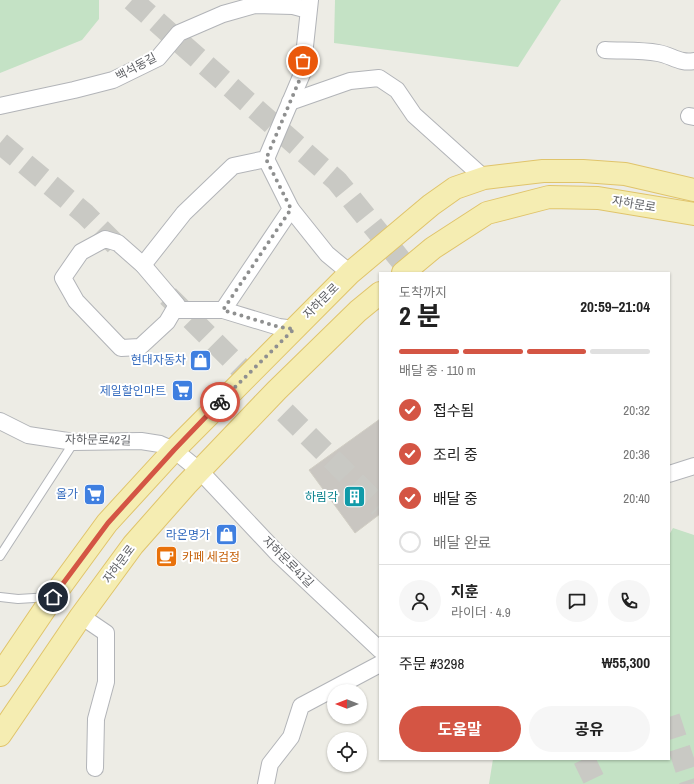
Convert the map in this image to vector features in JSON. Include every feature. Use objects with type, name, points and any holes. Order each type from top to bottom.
[{"type":"main road","name":"자하문로","points":[[0,674],[53,597],[108,523],[174,450],[350,273],[431,205],[455,188],[484,178],[543,171],[583,171],[625,174],[694,190]]},
{"type":"main road","name":"자하문로","points":[[404,272],[433,248],[487,212],[549,197],[598,198],[694,214]]},
{"type":"main road","name":"자하문로","points":[[0,735],[80,616],[133,545],[200,471],[277,390],[358,311],[379,294]]},
{"type":"street","name":"백석동길","points":[[0,106],[113,80],[158,58],[179,33],[223,14],[255,5],[309,5],[302,74],[266,159]]},
{"type":"street","points":[[605,50],[659,53],[675,60],[688,62],[694,61]]},
{"type":"street","points":[[290,102],[350,81],[379,78],[397,90],[414,115],[484,178]]},
{"type":"street","points":[[143,265],[184,213],[233,166],[266,159],[291,209],[327,254],[350,273]]},
{"type":"street","points":[[223,310],[291,209]]},
{"type":"street","points":[[105,239],[118,243],[143,265],[177,305],[167,322],[140,347],[121,348],[76,301],[63,278],[81,252],[105,239]]},
{"type":"street","points":[[175,310],[223,310],[279,327],[294,329]]},
{"type":"street","name":"자하문로42길","points":[[0,421],[28,434],[74,442],[141,441],[160,444],[174,450],[200,471]]},
{"type":"street","points":[[670,474],[694,466]]},
{"type":"street","name":"자하문로41길","points":[[200,471],[279,554],[379,649]]},
{"type":"street","points":[[80,616],[106,633],[106,682],[96,719],[95,768]]},
{"type":"street","points":[[266,784],[270,764],[291,737],[301,706],[379,665]]},
{"type":"lane","points":[[0,556],[74,442]]},
{"type":"lane","points":[[0,597],[18,599],[53,597]]},
{"type":"green space","points":[[0,0],[99,0],[99,19],[82,40],[0,73]]},
{"type":"green space","points":[[335,0],[561,0],[518,67],[334,43]]},
{"type":"green space","points":[[673,528],[694,535],[694,784],[489,784],[493,760],[670,760],[670,533]]},
{"type":"building","name":"하림각","points":[[379,420],[379,515],[355,533],[309,470]]},
{"type":"tunnel","points":[[132,0],[337,181],[410,272]]},
{"type":"tunnel","points":[[0,143],[85,214],[123,252]]},
{"type":"tunnel","points":[[168,296],[379,506]]},
{"type":"tunnel","points":[[670,720],[691,784]]},
{"type":"tunnel","points":[[584,760],[596,784]]},
{"type":"way so far","points":[[220,402],[294,329],[279,327],[223,310],[291,209],[266,159],[302,74],[303,61]]},
{"type":"place","name":"현대자동차","points":[[201,360]]},
{"type":"place","name":"제일할인마트","points":[[182,391]]},
{"type":"place","name":"올가","points":[[94,494]]},
{"type":"place","name":"하림각","points":[[354,497]]},
{"type":"place","name":"라온명가","points":[[226,535]]},
{"type":"place","name":"카페 세검정","points":[[167,557]]},
{"type":"route","points":[[53,597],[108,523],[220,402]]}]
